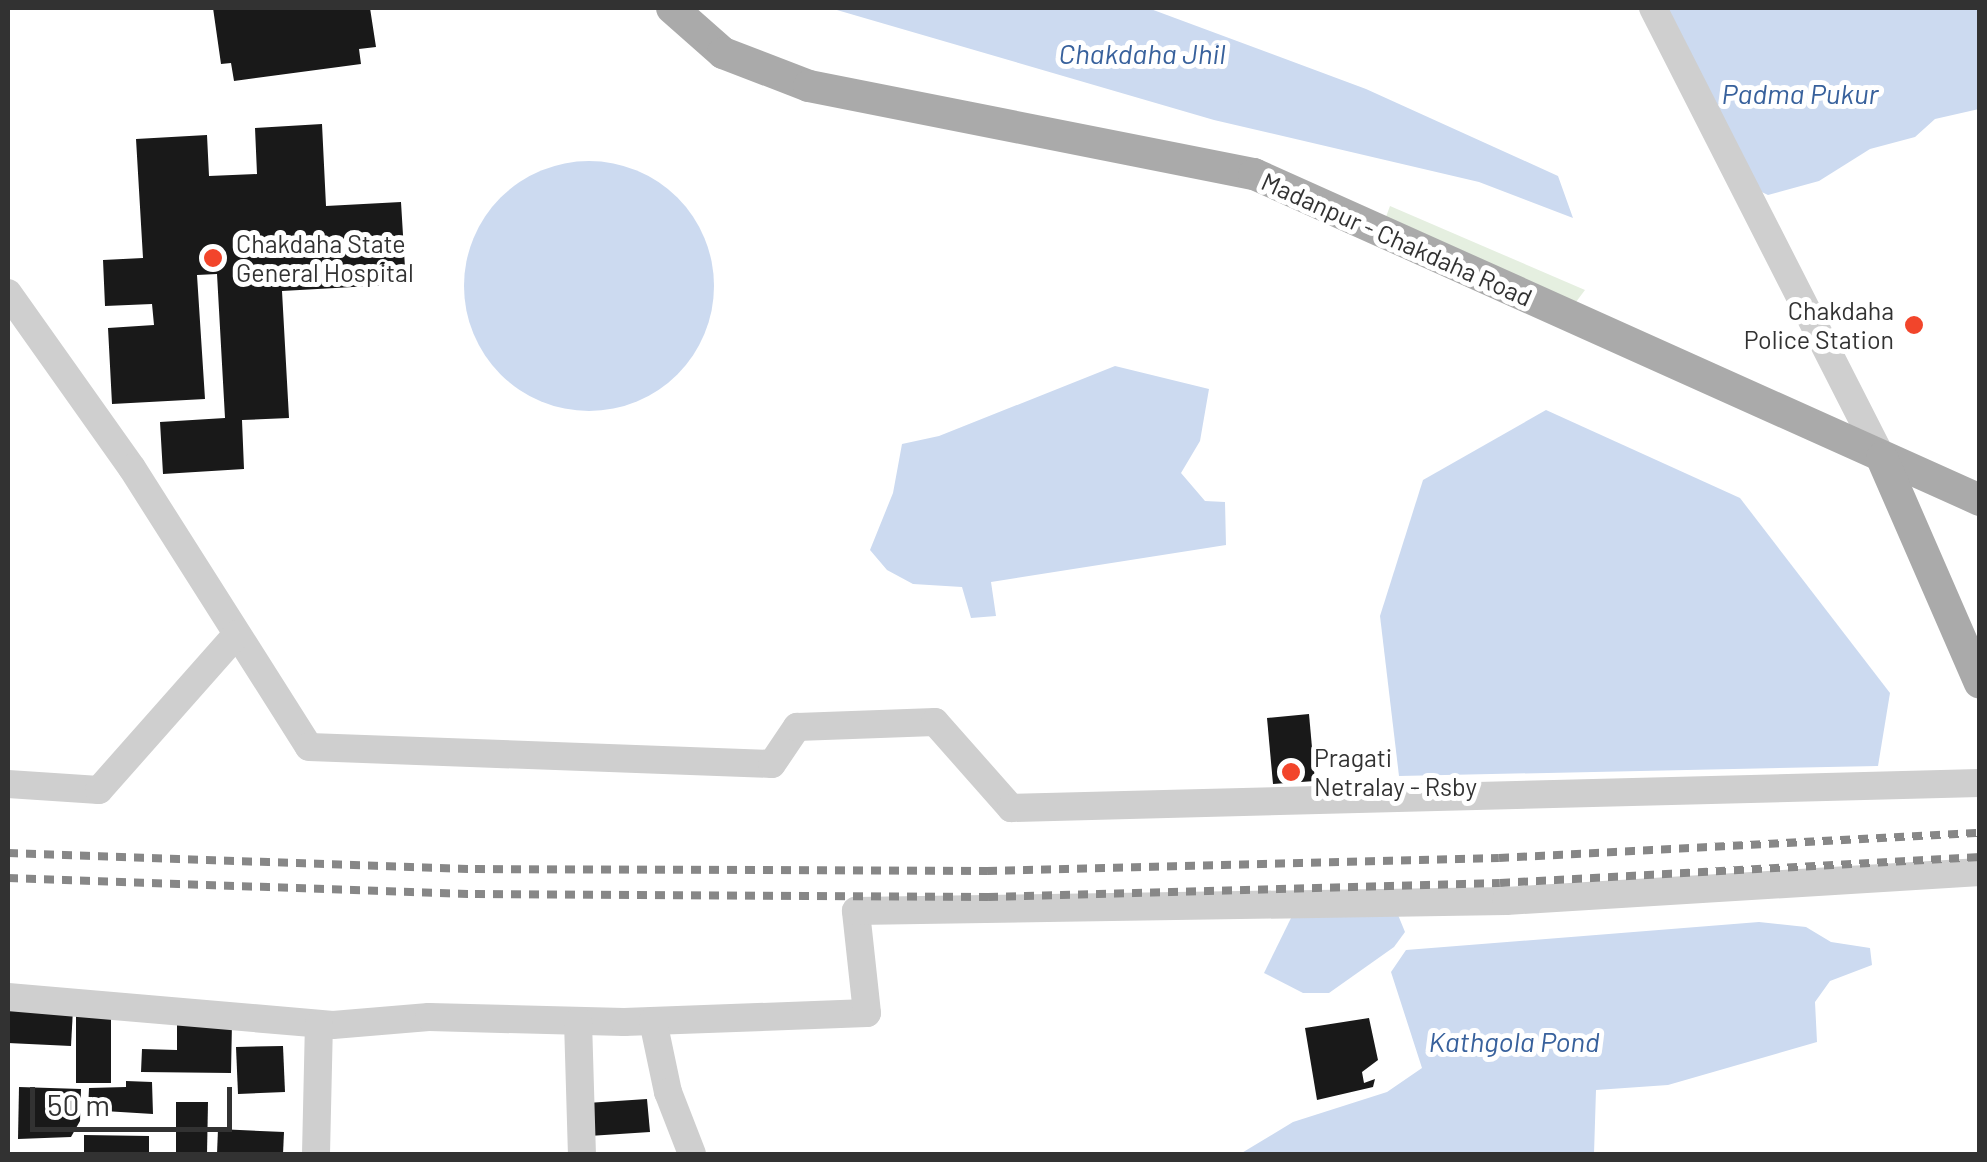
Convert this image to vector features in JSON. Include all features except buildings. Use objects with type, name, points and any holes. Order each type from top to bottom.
[{"type":"main road","name":"Madanpur - Chakdaha Road","points":[[672,8],[723,52],[809,86],[1254,174],[1980,500]]},
{"type":"main road","points":[[1882,458],[1976,668]]},
{"type":"street","points":[[1653,8],[1882,458]]},
{"type":"street","points":[[8,294],[132,468],[309,747],[772,764],[797,727],[935,722],[1011,808],[1980,784]]},
{"type":"street","points":[[8,784],[99,790],[237,634]]},
{"type":"street","points":[[8,997],[318,1024],[429,1017],[653,1021],[866,1013],[856,911],[1506,901],[1980,872]]},
{"type":"street","points":[[578,1021],[582,1154]]},
{"type":"street","points":[[653,1021],[668,1092],[692,1154]]},
{"type":"street","points":[[316,1154],[318,1024]]},
{"type":"green space","points":[[1390,206],[1585,290],[1570,310],[1383,225]]},
{"type":"water","name":"Chakdaha Jhil","points":[[830,8],[1148,8],[1366,89],[1558,176],[1573,218],[1479,182],[1214,120]]},
{"type":"water","name":"Padma Pukur","points":[[1663,8],[1979,8],[1979,109],[1935,119],[1915,137],[1870,149],[1819,181],[1768,195],[1747,185]]},
{"type":"water","points":[[589,161],[637,171],[677,198],[704,238],[714,286],[704,334],[677,374],[637,401],[589,411],[541,401],[501,374],[474,334],[464,286],[474,238],[501,198],[541,171]]},
{"type":"water","points":[[1115,366],[1209,389],[1200,441],[1181,473],[1205,501],[1225,502],[1226,545],[991,582],[996,616],[971,618],[962,587],[913,584],[887,570],[870,550],[893,493],[902,444],[939,436]]},
{"type":"water","points":[[1546,410],[1740,498],[1890,693],[1878,766],[1399,776],[1380,616],[1423,480]]},
{"type":"water","points":[[1396,910],[1405,932],[1394,947],[1329,993],[1303,993],[1264,973],[1294,912]]},
{"type":"water","name":"Kathgola Pond","points":[[1759,922],[1806,927],[1831,942],[1870,948],[1872,965],[1830,981],[1815,1002],[1817,1042],[1668,1085],[1596,1090],[1594,1154],[1240,1154],[1293,1122],[1387,1092],[1422,1068],[1391,972],[1406,950]]},
{"type":"railway","points":[[8,853],[475,869],[987,871],[1499,858],[1980,833]]},
{"type":"railway","points":[[8,878],[475,894],[988,897],[1500,883],[1980,857]]},
{"type":"place","name":"Chakdaha State General Hospital","points":[[213,258]]},
{"type":"place","name":"Chakdaha Police Station","points":[[1914,325]]},
{"type":"place","name":"Pragati Netralay - Rsby","points":[[1291,772]]}]
